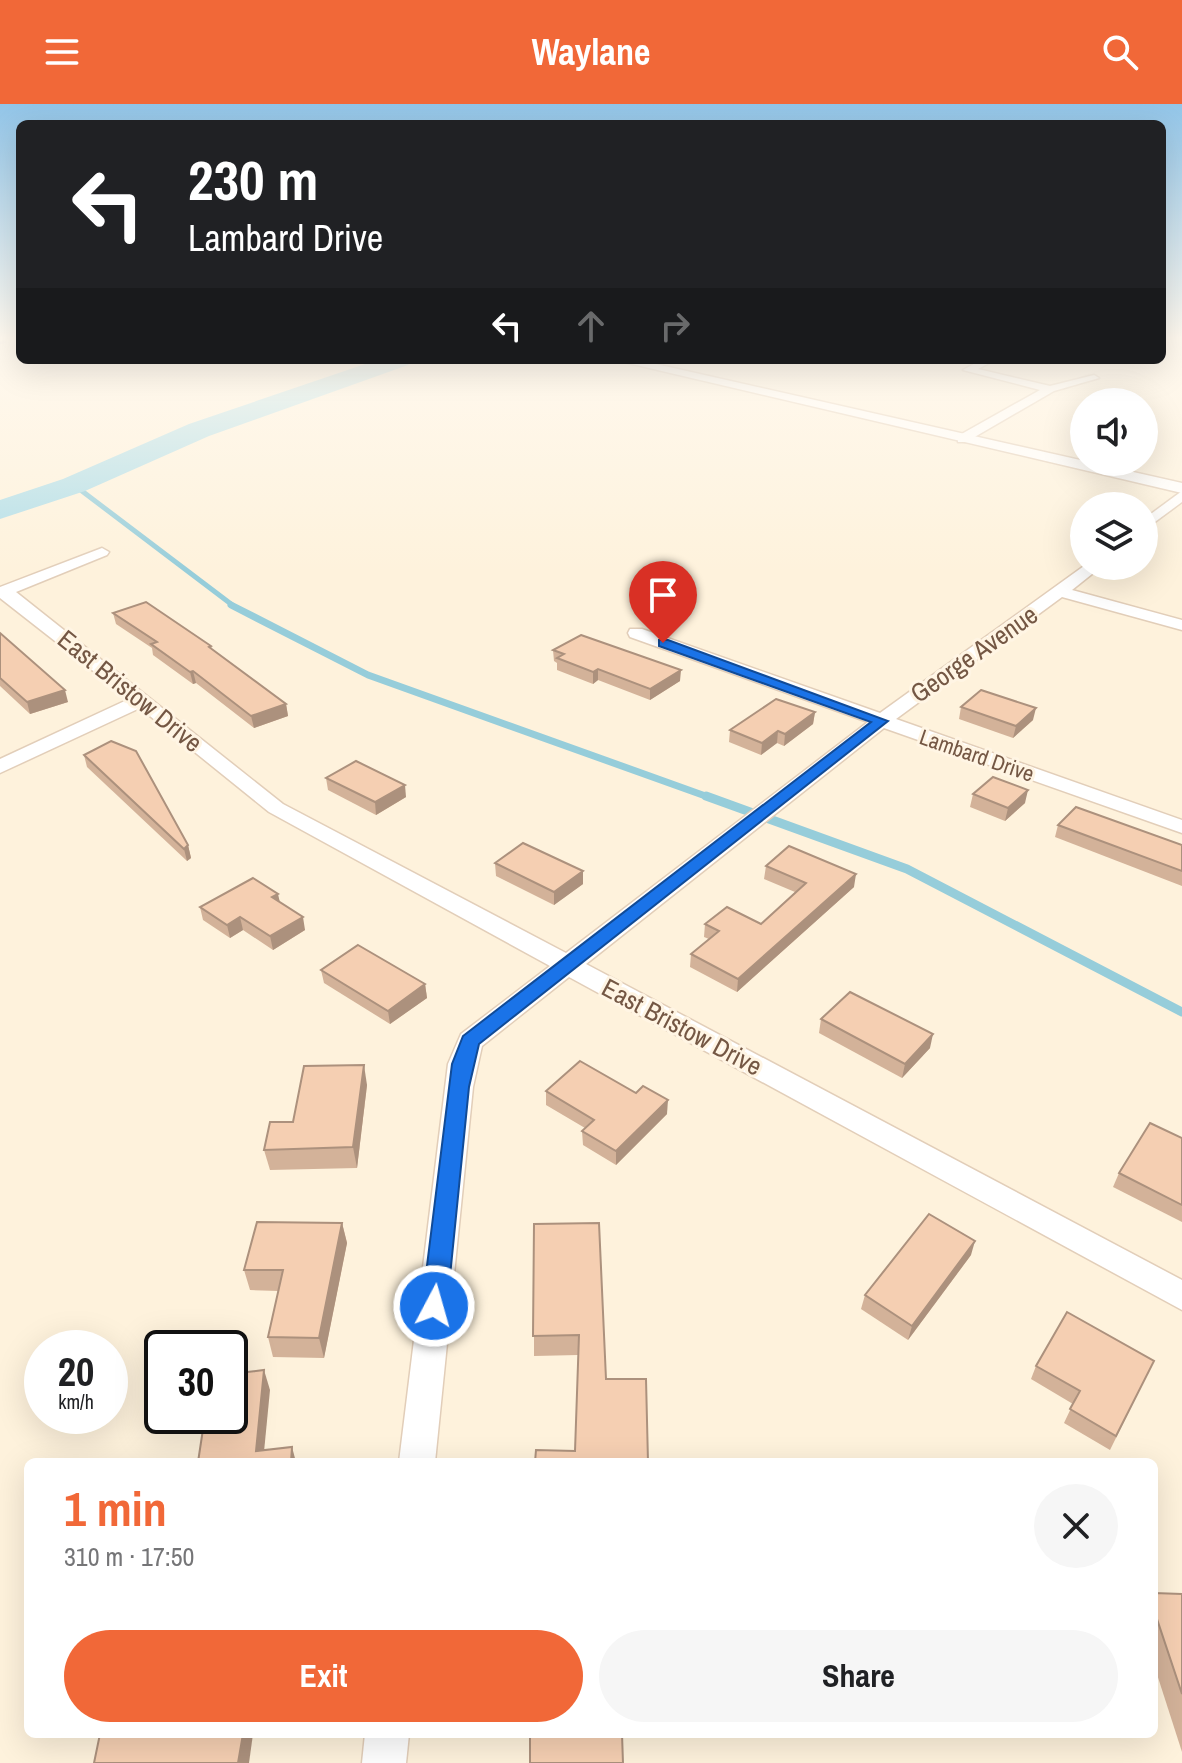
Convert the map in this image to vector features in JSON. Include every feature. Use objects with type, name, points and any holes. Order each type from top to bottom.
[{"type":"street","points":[[869,417],[1182,488]]},
{"type":"street","points":[[962,439],[1000,417]]},
{"type":"street","points":[[1158,515],[1182,495]]},
{"type":"street","points":[[2,592],[102,552]]},
{"type":"street","name":"George Avenue","points":[[417,1458],[465,1051],[477,1033],[881,721],[1077,580]]},
{"type":"street","name":"East Bristow Drive","points":[[2,592],[276,808],[1182,1296]]},
{"type":"street","points":[[1062,592],[1182,625]]},
{"type":"street","name":"Lambard Drive","points":[[636,633],[1182,827]]},
{"type":"street","points":[[0,767],[142,700]]},
{"type":"street","points":[[384,1763],[387,1738]]},
{"type":"building","points":[[146,602],[211,646],[286,704],[251,716],[193,671],[190,672],[151,644],[157,642],[113,613]]},
{"type":"building","points":[[0,633],[65,690],[27,702],[0,678]]},
{"type":"building","points":[[581,635],[681,670],[650,689],[598,669],[593,672],[557,658],[564,654],[553,650]]},
{"type":"building","points":[[981,690],[1036,708],[1016,726],[961,707]]},
{"type":"building","points":[[776,699],[815,712],[785,734],[778,731],[762,743],[730,730]]},
{"type":"building","points":[[111,741],[136,751],[188,845],[184,849],[84,755]]},
{"type":"building","points":[[356,761],[405,785],[375,802],[326,778]]},
{"type":"building","points":[[993,777],[1028,790],[1008,808],[973,794]]},
{"type":"building","points":[[1076,807],[1182,845],[1182,871],[1058,825]]},
{"type":"building","points":[[523,843],[583,871],[554,892],[495,863]]},
{"type":"building","points":[[789,846],[856,874],[738,979],[691,954],[719,931],[705,924],[727,907],[761,924],[806,883],[766,866]]},
{"type":"building","points":[[253,878],[278,894],[272,897],[303,917],[270,936],[240,917],[227,925],[200,907]]},
{"type":"building","points":[[358,945],[425,984],[388,1011],[321,970]]},
{"type":"building","points":[[850,992],[933,1034],[905,1064],[821,1019]]},
{"type":"building","points":[[580,1061],[636,1093],[643,1086],[668,1100],[616,1151],[582,1131],[594,1120],[546,1091]]},
{"type":"building","points":[[364,1065],[353,1147],[264,1150],[270,1122],[293,1122],[304,1066]]},
{"type":"building","points":[[1150,1123],[1182,1138],[1182,1205],[1119,1173]]},
{"type":"building","points":[[929,1214],[975,1241],[912,1326],[865,1295]]},
{"type":"building","points":[[257,1222],[342,1223],[319,1338],[268,1337],[283,1270],[244,1270]]},
{"type":"building","points":[[599,1223],[606,1379],[646,1379],[648,1458],[535,1458],[536,1450],[575,1451],[579,1335],[533,1336],[534,1224]]},
{"type":"building","points":[[1067,1312],[1154,1361],[1116,1436],[1070,1409],[1080,1391],[1036,1366]]},
{"type":"building","points":[[264,1370],[256,1451],[292,1447],[291,1458],[199,1458],[202,1434],[248,1434],[248,1372]]},
{"type":"building","points":[[1158,1593],[1182,1594],[1182,1694],[1158,1622]]},
{"type":"building","points":[[99,1738],[242,1738],[238,1763],[94,1763]]},
{"type":"building","points":[[530,1738],[622,1738],[623,1763],[530,1763]]},
{"type":"waterway","points":[[0,510],[74,485],[235,417]]},
{"type":"waterway","points":[[74,485],[235,607]]},
{"type":"waterway","points":[[231,605],[368,675],[711,798]]},
{"type":"waterway","points":[[706,796],[907,869],[1182,1012]]},
{"type":"route","points":[[434,1306],[462,1064],[470,1041],[881,721],[663,643]]}]
